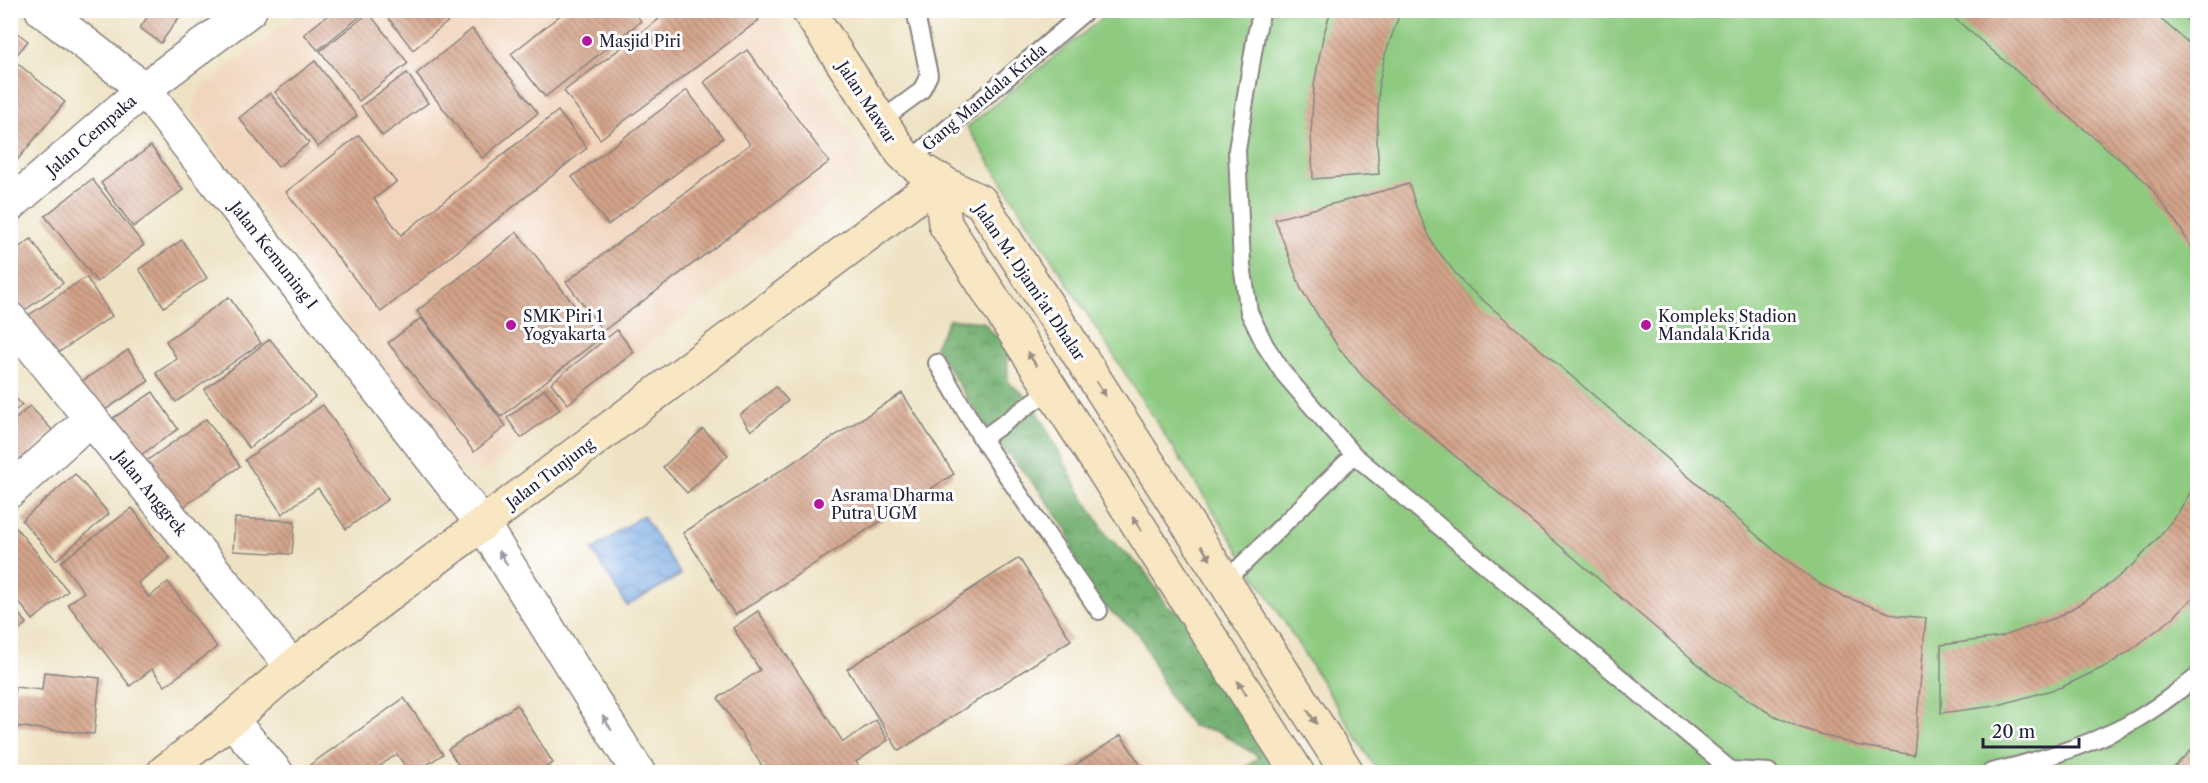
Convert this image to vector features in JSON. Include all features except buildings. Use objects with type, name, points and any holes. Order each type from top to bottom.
[{"type":"street","name":"Jalan Kemuning I","points":[[42,10],[144,89],[482,523],[638,772]]},
{"type":"street","name":"Jalan Cempaka","points":[[10,205],[144,89],[250,10]]},
{"type":"street","name":"Jalan Mawar","points":[[808,10],[895,145],[909,160],[940,180]]},
{"type":"street","name":"Jalan Tunjung","points":[[165,772],[292,668],[940,180]]},
{"type":"street","points":[[940,180],[945,224],[1297,772]]},
{"type":"street","name":"Jalan M. Djami'at Dhalar","points":[[940,180],[981,202],[1346,772]]},
{"type":"street","name":"Jalan Anggrek","points":[[10,319],[292,668]]},
{"type":"street","points":[[10,491],[91,418]]},
{"type":"street","points":[[1101,467],[1137,444]]},
{"type":"street","points":[[1209,636],[1246,615]]},
{"type":"street","points":[[231,720],[276,772]]},
{"type":"lane","points":[[880,121],[921,91],[929,75],[915,10]]},
{"type":"lane","name":"Gang Mandala Krida","points":[[909,160],[1087,10]]},
{"type":"lane","points":[[1262,10],[1237,150],[1242,265],[1249,312],[1265,345],[1284,374],[1354,455],[1731,771],[1769,772]]},
{"type":"lane","points":[[2190,10],[2198,18]]},
{"type":"lane","points":[[937,363],[982,439],[1100,611]]},
{"type":"lane","points":[[982,439],[1051,389]]},
{"type":"lane","points":[[1223,580],[1241,566],[1354,455]]},
{"type":"lane","points":[[1991,772],[2068,750],[2119,729],[2169,698],[2198,676]]},
{"type":"shaded area","name":"SMK Piri 1 Yogyakarta","points":[[775,10],[861,150],[855,184],[483,472],[456,466],[193,117],[194,101],[203,86],[302,11]]},
{"type":"green space","name":"Kompleks Stadion Mandala Krida","points":[[1111,11],[2197,11],[2197,772],[1378,772],[1270,599],[967,127]]},
{"type":"green space","points":[[949,319],[983,322],[1007,348],[1008,382],[1032,401],[1080,492],[1107,536],[1144,570],[1168,607],[1200,621],[1201,661],[1235,679],[1284,772],[1239,772],[1259,757],[1220,732],[1192,726],[1170,697],[1139,634],[1084,590],[1068,532],[1039,490],[984,426],[935,346]]},
{"type":"water","points":[[643,515],[681,575],[627,606],[592,550]]},
{"type":"place","name":"Masjid Piri","points":[[587,41]]},
{"type":"place","name":"SMK Piri 1 Yogyakarta","points":[[511,325]]},
{"type":"place","name":"Kompleks Stadion Mandala Krida","points":[[1646,325]]},
{"type":"place","name":"Asrama Dharma Putra UGM","points":[[819,504]]}]
